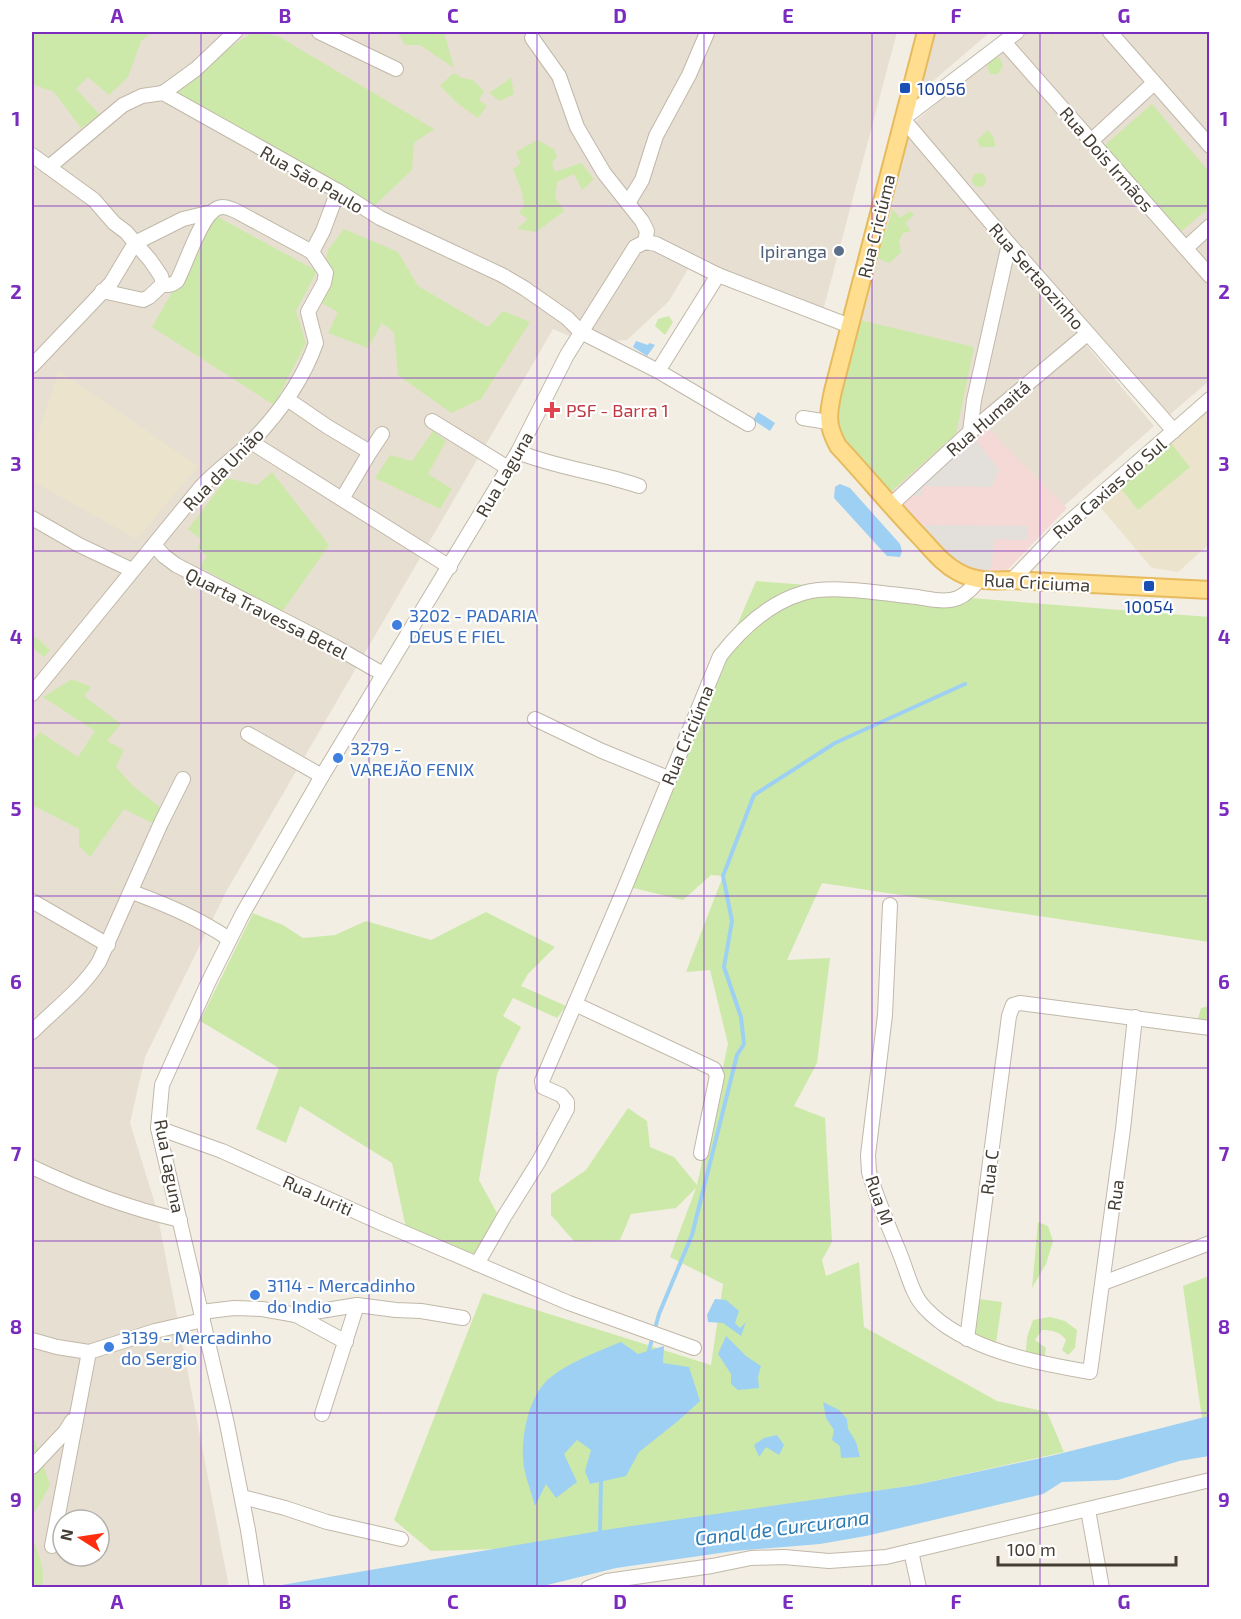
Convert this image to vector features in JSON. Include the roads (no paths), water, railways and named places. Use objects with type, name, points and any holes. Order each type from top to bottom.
[{"type":"main road","name":"Rua Criciúma","points":[[828,422],[850,326],[926,32]]},
{"type":"main road","name":"Rua Criciuma","points":[[828,422],[831,434],[838,446],[946,565],[960,574],[979,580],[1209,590]]},
{"type":"street","points":[[49,167],[123,105],[142,96],[163,93],[196,69],[236,32]]},
{"type":"street","points":[[319,32],[396,69]]},
{"type":"street","points":[[903,119],[1017,32]]},
{"type":"street","points":[[1110,32],[1209,146]]},
{"type":"street","points":[[628,203],[642,180],[656,136],[689,75],[707,33]]},
{"type":"street","points":[[532,38],[559,76],[577,128],[604,173],[642,221],[647,231],[645,242],[656,244],[718,275],[850,326]]},
{"type":"street","name":"Rua Dois Irmãos","points":[[1005,43],[1209,276]]},
{"type":"street","points":[[1091,141],[1154,83]]},
{"type":"street","name":"Rua São Paulo","points":[[163,93],[338,191],[380,218],[524,288],[567,318],[581,332],[658,371],[748,424]]},
{"type":"street","name":"Rua Sertaozinho","points":[[903,119],[1174,431]]},
{"type":"street","points":[[32,155],[94,200],[114,223],[126,232],[156,268],[163,284]]},
{"type":"street","points":[[163,284],[171,285],[177,281],[201,228],[218,207],[236,211],[312,252],[323,231],[338,191]]},
{"type":"street","points":[[32,366],[111,283],[135,243],[183,219],[212,212]]},
{"type":"street","points":[[1186,248],[1209,226]]},
{"type":"street","name":"Rua Laguna","points":[[257,1587],[242,1497],[159,1128],[162,1086],[229,939],[282,844],[518,452],[545,396],[581,332],[627,257],[635,247],[645,242]]},
{"type":"street","points":[[970,432],[974,400],[1010,244]]},
{"type":"street","name":"Rua da União","points":[[33,690],[132,570],[155,546],[201,487],[251,442],[287,399],[316,343],[308,312],[324,283],[326,273],[312,252]]},
{"type":"street","points":[[658,371],[718,275]]},
{"type":"street","points":[[102,291],[143,300],[163,284]]},
{"type":"street","name":"Rua Humaitá","points":[[891,505],[970,432],[1087,333]]},
{"type":"street","points":[[287,399],[328,428],[370,452]]},
{"type":"street","name":"Rua Caxias do Sul","points":[[1012,580],[1059,531],[1209,399]]},
{"type":"street","points":[[803,418],[828,422]]},
{"type":"street","points":[[432,421],[508,468]]},
{"type":"street","points":[[342,499],[382,434]]},
{"type":"street","points":[[251,442],[450,567]]},
{"type":"street","points":[[518,452],[556,466],[639,486]]},
{"type":"street","points":[[32,518],[79,545],[132,570]]},
{"type":"street","name":"Quarta Travessa Betel","points":[[155,546],[176,565],[383,675]]},
{"type":"street","name":"Rua Criciúma","points":[[477,1264],[539,1161],[567,1109],[567,1102],[561,1095],[543,1087],[542,1081],[720,656],[731,641],[759,616],[790,598],[814,591],[862,591],[944,600],[958,598],[979,580]]},
{"type":"street","points":[[535,719],[602,751],[668,778]]},
{"type":"street","points":[[248,734],[322,776]]},
{"type":"street","points":[[32,1032],[92,974],[108,945],[161,823],[183,779]]},
{"type":"street","points":[[132,892],[183,911],[229,939]]},
{"type":"street","points":[[32,901],[108,945]]},
{"type":"street","name":"Rua M","points":[[890,904],[885,1015],[868,1155],[869,1172],[911,1284],[923,1306],[942,1323],[967,1339],[1053,1366],[1090,1372]]},
{"type":"street","name":"Rua C","points":[[967,1339],[1009,1016],[1013,1005],[1020,1003],[1135,1017]]},
{"type":"street","points":[[575,1004],[714,1069],[717,1076],[701,1153]]},
{"type":"street","points":[[1135,1017],[1209,1028]]},
{"type":"street","name":"Rua","points":[[1090,1372],[1135,1017]]},
{"type":"street","name":"Rua Juriti","points":[[159,1128],[222,1152],[569,1303],[694,1348]]},
{"type":"street","points":[[32,1167],[100,1197],[180,1220]]},
{"type":"street","points":[[1103,1283],[1209,1243]]},
{"type":"street","points":[[296,1315],[357,1305],[386,1310],[421,1311],[463,1318]]},
{"type":"street","points":[[322,1414],[357,1305]]},
{"type":"street","points":[[32,1340],[89,1352],[202,1316],[244,1308],[296,1315],[345,1342]]},
{"type":"street","points":[[59,1508],[89,1352]]},
{"type":"street","points":[[32,1467],[65,1432],[80,1402]]},
{"type":"street","points":[[588,1587],[607,1581],[751,1558],[784,1557],[829,1561],[886,1557],[1209,1480]]},
{"type":"street","points":[[242,1497],[327,1522],[401,1539]]},
{"type":"street","points":[[1088,1510],[1102,1587]]},
{"type":"street","points":[[911,1551],[920,1587]]},
{"type":"water","points":[[636,341],[655,345],[647,356],[633,347]]},
{"type":"water","points":[[758,412],[775,423],[770,431],[753,420]]},
{"type":"water","points":[[840,484],[850,488],[900,544],[902,551],[900,557],[887,556],[834,498],[835,487]]},
{"type":"water","points":[[715,1299],[726,1300],[739,1311],[735,1323],[740,1328],[746,1322],[741,1336],[723,1323],[708,1322],[707,1315]]},
{"type":"water","points":[[726,1336],[746,1356],[761,1366],[758,1377],[759,1388],[738,1390],[731,1384],[731,1374],[718,1354]]},
{"type":"water","points":[[621,1342],[638,1354],[664,1346],[663,1363],[689,1367],[700,1401],[639,1452],[626,1476],[590,1484],[585,1471],[591,1450],[577,1440],[564,1454],[577,1482],[556,1498],[546,1484],[535,1506],[524,1469],[523,1457],[526,1424],[533,1402],[551,1377],[585,1357]]},
{"type":"water","points":[[823,1402],[839,1410],[847,1419],[848,1429],[856,1442],[860,1457],[841,1458],[840,1446],[832,1440],[834,1430],[826,1418]]},
{"type":"water","name":"Canal de Curcurana","points":[[1209,1416],[1209,1456],[1179,1461],[1118,1480],[1062,1482],[1043,1494],[866,1536],[820,1544],[734,1551],[616,1568],[539,1587],[270,1587],[611,1529],[916,1485],[1055,1455]]},
{"type":"water","points":[[777,1435],[784,1445],[779,1455],[766,1447],[759,1457],[754,1445],[764,1438]]},
{"type":"waterway","points":[[648,1354],[659,1314],[692,1235],[737,1055],[744,1044],[741,1017],[724,967],[732,921],[723,876],[754,795],[835,743],[965,684]]},
{"type":"waterway","points":[[600,1534],[601,1478]]},
{"type":"place","name":"10056","points":[[905,88]]},
{"type":"place","name":"Ipiranga","points":[[839,251]]},
{"type":"place","name":"PSF - Barra 1","points":[[552,410]]},
{"type":"place","name":"10054","points":[[1149,586]]},
{"type":"place","name":"3202 - PADARIA DEUS E FIEL","points":[[397,625]]},
{"type":"place","name":"3279 - VAREJÃO FENIX","points":[[338,758]]},
{"type":"place","name":"3114 - Mercadinho do Indio","points":[[255,1295]]},
{"type":"place","name":"3139 - Mercadinho do Sergio","points":[[109,1347]]}]
